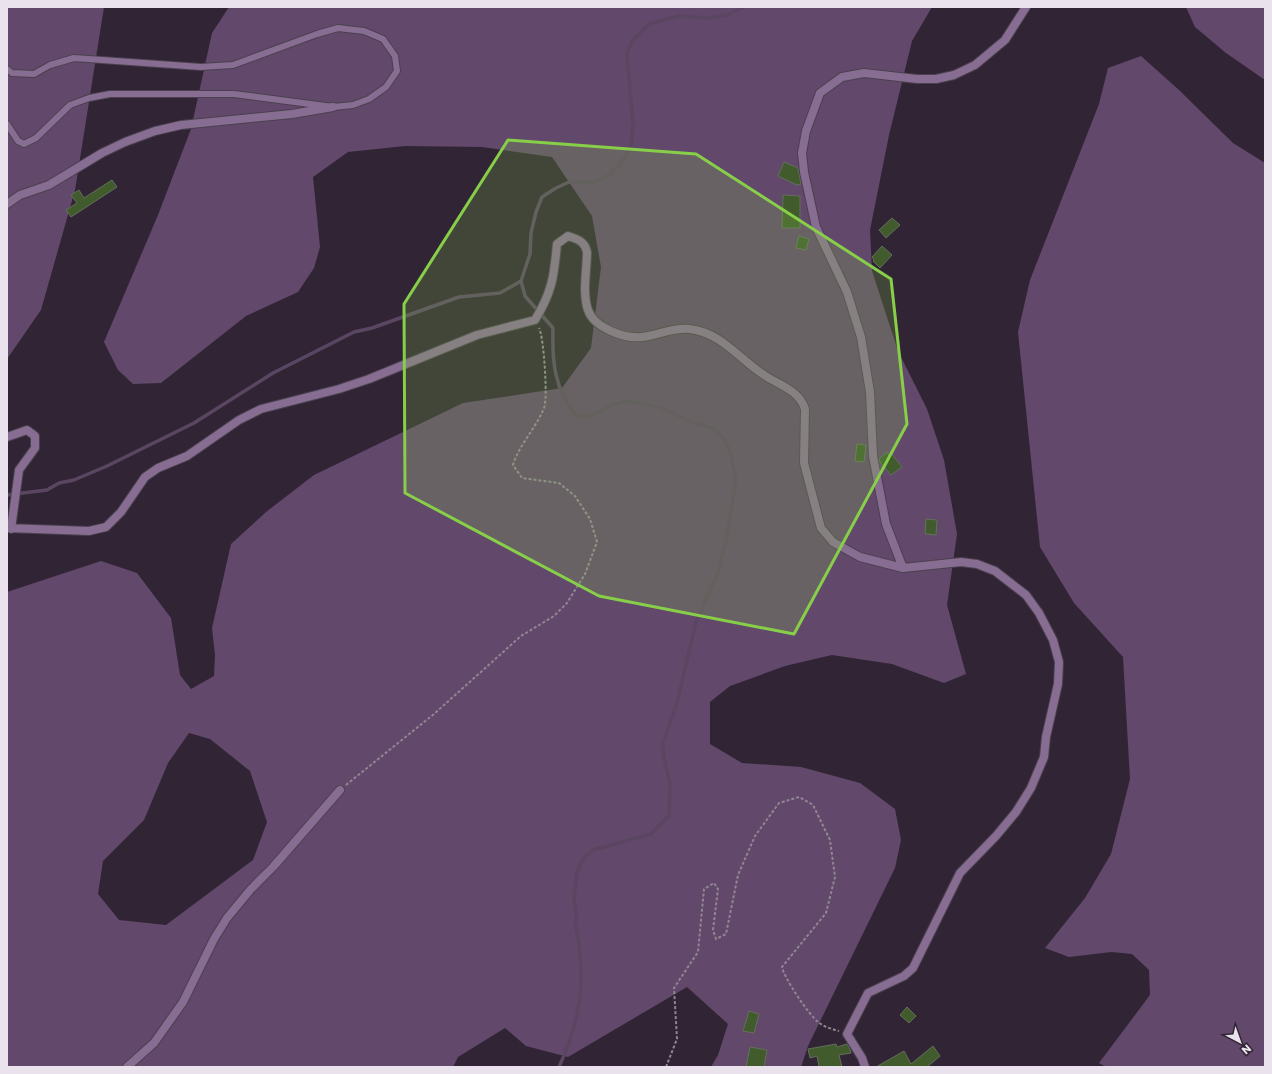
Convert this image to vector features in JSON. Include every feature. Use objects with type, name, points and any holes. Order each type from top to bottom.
[{"type":"street","points":[[903,568],[886,524],[873,456],[870,392],[861,337],[847,292],[816,227],[804,172],[802,153],[806,131],[820,93],[842,77],[864,73],[917,79],[936,79],[954,75],[975,65],[1005,40],[1026,7]]},
{"type":"street","points":[[7,204],[20,195],[49,185],[114,147],[155,131],[181,125],[292,114],[333,107]]},
{"type":"street","points":[[7,437],[27,430],[35,436],[35,448],[19,470],[10,526],[89,530],[106,527],[121,512],[145,477],[158,468],[187,456],[239,420],[261,409],[363,381],[477,335],[535,320],[546,302],[553,282],[557,244],[568,236],[578,239],[586,245],[588,252],[586,301],[589,311],[606,329],[620,335],[642,337],[660,332],[690,329],[710,334],[730,346],[764,376],[789,389],[803,402],[805,409],[804,464],[821,528],[833,542],[860,558],[903,568],[961,562],[977,564],[995,572],[1026,595],[1039,613],[1053,640],[1059,662],[1058,684],[1046,737],[1044,757],[1027,794],[1016,812],[996,836],[960,873],[913,968],[904,976],[868,993],[847,1034],[862,1058],[865,1067]]},
{"type":"street","points":[[127,1067],[154,1043],[179,1008],[214,939],[227,918],[251,889],[273,867],[340,790]]},
{"type":"lane","points":[[7,69],[12,73],[34,74],[50,65],[74,58],[201,67],[233,65],[317,34],[338,28],[364,31],[383,39],[395,56],[397,71],[386,87],[369,99],[353,105],[333,107],[234,94],[110,94],[89,98],[70,105],[36,138],[24,144],[18,141],[7,124]]},
{"type":"path","points":[[340,790],[434,714],[521,636],[554,616],[567,603],[585,574],[597,542],[590,519],[575,496],[559,483],[522,478],[513,465],[516,455],[536,426],[545,406],[543,345],[541,332],[535,320]]},
{"type":"path","points":[[666,1067],[677,1039],[674,988],[698,952],[704,889],[714,883],[718,889],[713,930],[716,939],[726,934],[738,875],[755,836],[779,803],[799,797],[813,805],[830,840],[835,877],[826,913],[782,967],[783,972],[792,988],[818,1022],[829,1028],[847,1034]]},
{"type":"highlighted area","points":[[508,140],[696,154],[891,279],[907,424],[794,634],[599,596],[405,493],[404,304]]},
{"type":"shaded area","points":[[7,7],[104,7],[75,190],[41,310],[7,359]]},
{"type":"shaded area","points":[[229,7],[932,7],[912,41],[889,135],[870,230],[872,271],[898,351],[927,409],[944,460],[957,534],[947,605],[966,674],[944,683],[892,664],[832,655],[785,666],[730,686],[710,702],[710,744],[742,763],[801,767],[860,783],[895,809],[901,840],[895,868],[808,1046],[801,1067],[711,1067],[718,1055],[728,1024],[687,987],[568,1057],[526,1046],[505,1028],[458,1057],[453,1067],[7,1067],[7,592],[101,561],[137,573],[171,618],[180,675],[191,689],[214,676],[215,655],[212,628],[231,544],[266,512],[314,475],[463,403],[562,388],[591,348],[601,267],[592,216],[552,157],[482,147],[405,146],[348,152],[313,177],[320,247],[314,268],[298,292],[246,316],[161,383],[133,384],[118,370],[104,342],[158,215],[191,129],[212,33]],"holes":[[[189,733],[210,739],[250,771],[267,822],[253,860],[166,925],[119,920],[98,894],[103,861],[144,820],[168,763]]]},
{"type":"shaded area","points":[[1186,7],[1265,7],[1265,80],[1226,53],[1195,27]]},
{"type":"shaded area","points":[[1141,56],[1179,90],[1233,143],[1265,163],[1265,1067],[1106,1067],[1099,1063],[1150,995],[1149,970],[1132,954],[1111,952],[1069,957],[1045,948],[1085,898],[1111,854],[1130,779],[1123,657],[1074,603],[1040,547],[1018,332],[1030,280],[1099,104],[1108,68]]},
{"type":"building","points":[[784,162],[798,168],[801,184],[797,185],[778,176]]},
{"type":"building","points":[[112,180],[117,187],[71,217],[66,210],[77,203],[71,195],[79,190],[84,198]]},
{"type":"building","points":[[783,195],[800,196],[800,228],[782,228]]},
{"type":"building","points":[[892,218],[900,225],[886,238],[879,230]]},
{"type":"building","points":[[799,236],[809,239],[806,250],[796,248]]},
{"type":"building","points":[[882,246],[892,255],[880,268],[873,261],[874,260],[872,257]]},
{"type":"building","points":[[857,444],[866,445],[864,462],[855,461]]},
{"type":"building","points":[[887,452],[889,455],[891,453],[902,467],[891,475],[879,459]]},
{"type":"building","points":[[926,519],[937,520],[936,535],[925,534]]},
{"type":"building","points":[[907,1007],[916,1016],[909,1023],[900,1015]]},
{"type":"building","points":[[749,1011],[759,1014],[754,1033],[743,1031]]},
{"type":"building","points":[[836,1044],[837,1047],[847,1044],[850,1049],[851,1053],[839,1055],[842,1067],[819,1067],[817,1056],[810,1058],[808,1049]]},
{"type":"building","points":[[933,1046],[940,1056],[927,1067],[876,1067],[904,1051],[911,1064]]},
{"type":"building","points":[[750,1047],[767,1050],[764,1067],[746,1067]]},
{"type":"waterway","points":[[559,1067],[570,1040],[580,999],[581,971],[579,940],[575,925],[577,921],[574,898],[577,872],[583,859],[593,850],[651,834],[669,816],[670,785],[663,752],[663,743],[677,703],[696,622],[718,572],[726,542],[736,480],[730,451],[722,436],[712,428],[694,423],[660,407],[627,401],[612,405],[589,417],[576,415],[563,395],[556,374],[553,352],[553,328],[525,296],[521,281],[530,254],[531,233],[536,212],[542,197],[569,182],[595,182],[609,175],[625,158],[631,145],[633,126],[627,53],[632,41],[649,24],[679,16],[709,18],[727,15],[744,7]]},
{"type":"waterway","points":[[7,495],[47,490],[59,483],[74,480],[107,466],[194,423],[273,373],[354,332],[372,328],[459,297],[500,293],[521,281]]}]
